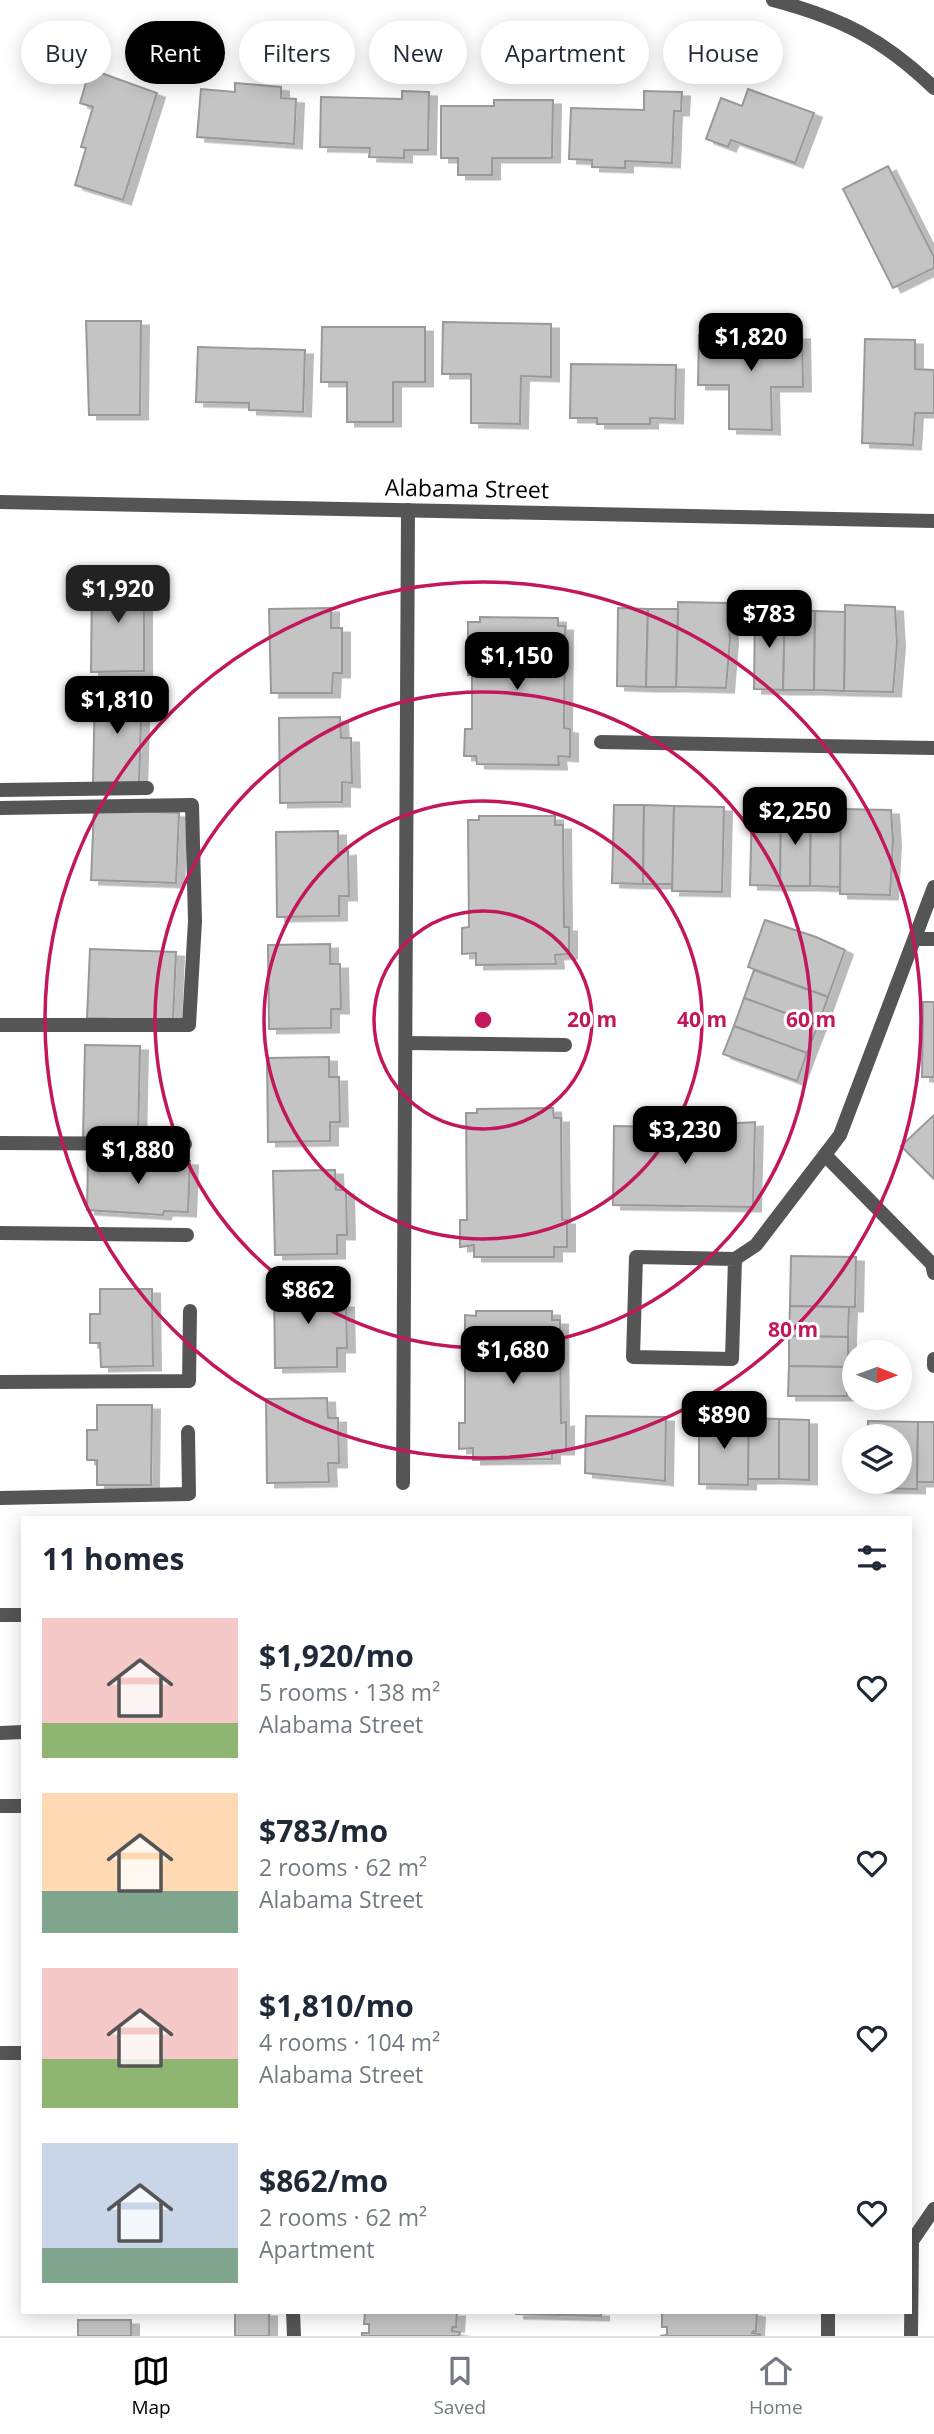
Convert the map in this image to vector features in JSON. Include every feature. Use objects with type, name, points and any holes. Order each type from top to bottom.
[{"type":"street","points":[[773,0],[818,12],[865,34],[913,68],[934,88]]},
{"type":"street","name":"Alabama Street","points":[[0,502],[934,521]]},
{"type":"street","points":[[403,1483],[408,510]]},
{"type":"street","points":[[601,742],[934,748]]},
{"type":"street","points":[[0,790],[146,788]]},
{"type":"street","points":[[0,808],[192,805],[195,921],[189,1025],[0,1025]]},
{"type":"street","points":[[735,1259],[732,1359],[633,1357],[636,1257],[735,1259],[756,1245],[840,1135],[934,887]]},
{"type":"street","points":[[915,939],[934,939]]},
{"type":"street","points":[[406,1043],[565,1045]]},
{"type":"street","points":[[0,1143],[185,1144]]},
{"type":"street","points":[[825,1155],[932,1264],[934,1273]]},
{"type":"street","points":[[0,1233],[187,1235]]},
{"type":"street","points":[[0,1382],[189,1381],[190,1311]]},
{"type":"street","points":[[934,1359],[934,1366]]},
{"type":"street","points":[[0,1498],[189,1494],[188,1432]]},
{"type":"street","points":[[0,1615],[21,1615]]},
{"type":"street","points":[[0,1733],[21,1732]]},
{"type":"street","points":[[0,1806],[21,1807]]},
{"type":"street","points":[[0,2053],[21,2053]]},
{"type":"street","points":[[912,2241],[934,2209]]},
{"type":"street","points":[[293,2314],[294,2336]]},
{"type":"street","points":[[828,2314],[828,2336]]},
{"type":"street","points":[[911,2314],[911,2336]]},
{"type":"building","points":[[111,77],[125,82],[125,84],[157,93],[123,200],[75,185],[86,148],[81,147],[93,107],[80,103],[86,84],[111,84]]},
{"type":"building","points":[[235,83],[281,87],[281,98],[296,99],[294,144],[197,137],[201,89],[235,92]]},
{"type":"building","points":[[748,89],[814,113],[795,163],[731,140],[728,147],[706,139],[721,98],[742,106]]},
{"type":"building","points":[[402,91],[429,92],[428,150],[404,150],[404,158],[369,157],[370,148],[320,147],[321,97],[402,99]]},
{"type":"building","points":[[644,91],[682,92],[681,111],[674,111],[672,163],[625,161],[625,168],[592,167],[592,160],[569,159],[571,108],[644,110]]},
{"type":"building","points":[[494,100],[553,100],[552,158],[492,158],[492,175],[458,175],[458,158],[441,158],[441,106],[494,106]]},
{"type":"building","points":[[888,166],[934,257],[934,268],[893,288],[843,189]]},
{"type":"building","points":[[86,321],[141,321],[140,415],[89,415]]},
{"type":"building","points":[[443,322],[551,324],[551,377],[521,376],[520,424],[471,423],[471,374],[442,374]]},
{"type":"building","points":[[322,327],[425,327],[425,382],[393,382],[393,422],[347,422],[347,382],[321,382]]},
{"type":"building","points":[[699,335],[802,335],[803,387],[771,387],[772,430],[729,429],[729,385],[698,385]]},
{"type":"building","points":[[865,339],[915,340],[915,369],[934,370],[934,413],[915,413],[913,445],[862,443]]},
{"type":"building","points":[[198,347],[305,350],[303,412],[249,410],[249,403],[196,402]]},
{"type":"building","points":[[571,364],[676,365],[675,419],[650,418],[650,424],[597,424],[597,418],[570,418]]},
{"type":"building","points":[[92,578],[144,578],[144,671],[91,672]]},
{"type":"building","points":[[678,602],[728,603],[730,640],[726,688],[676,687]]},
{"type":"building","points":[[845,605],[895,607],[897,643],[893,692],[844,691]]},
{"type":"building","points":[[331,608],[331,628],[342,628],[342,673],[333,673],[332,693],[271,693],[269,609]]},
{"type":"building","points":[[618,608],[648,609],[646,687],[617,686]]},
{"type":"building","points":[[648,609],[678,609],[676,687],[646,687]]},
{"type":"building","points":[[755,610],[785,611],[783,690],[754,689]]},
{"type":"building","points":[[785,611],[815,611],[814,690],[783,690]]},
{"type":"building","points":[[815,611],[845,612],[844,691],[814,690]]},
{"type":"building","points":[[480,617],[558,618],[558,626],[565,626],[564,728],[570,729],[570,757],[558,756],[559,765],[477,764],[476,756],[464,756],[465,729],[472,729],[468,622],[480,622]]},
{"type":"building","points":[[95,687],[142,688],[139,785],[93,783]]},
{"type":"building","points":[[340,717],[341,738],[351,738],[352,783],[342,782],[342,802],[280,803],[279,718]]},
{"type":"building","points":[[614,805],[644,805],[643,884],[612,883]]},
{"type":"building","points":[[644,805],[674,806],[673,884],[643,884]]},
{"type":"building","points":[[674,806],[724,807],[722,892],[672,891]]},
{"type":"building","points":[[752,807],[781,808],[780,886],[750,885]]},
{"type":"building","points":[[781,808],[811,808],[810,886],[780,886]]},
{"type":"building","points":[[811,808],[841,809],[840,887],[810,886]]},
{"type":"building","points":[[94,809],[179,813],[176,883],[91,880]]},
{"type":"building","points":[[841,809],[891,810],[893,841],[890,895],[840,894]]},
{"type":"building","points":[[479,816],[555,816],[555,825],[563,825],[564,927],[569,927],[569,954],[555,955],[556,964],[476,965],[476,953],[462,954],[462,928],[469,927],[468,820],[479,820]]},
{"type":"building","points":[[338,831],[338,852],[348,851],[349,896],[339,896],[339,916],[277,917],[276,832]]},
{"type":"building","points":[[765,920],[845,950],[828,997],[748,967]]},
{"type":"building","points":[[330,944],[330,964],[340,964],[341,1009],[331,1009],[331,1028],[269,1029],[268,945]]},
{"type":"building","points":[[90,949],[176,952],[173,1021],[87,1018]]},
{"type":"building","points":[[754,970],[828,997],[818,1025],[744,998]]},
{"type":"building","points":[[744,998],[818,1025],[807,1053],[734,1026]]},
{"type":"building","points":[[923,1002],[934,1002],[934,1077],[922,1077]]},
{"type":"building","points":[[734,1026],[807,1053],[797,1081],[723,1054]]},
{"type":"building","points":[[85,1045],[140,1046],[138,1139],[83,1138]]},
{"type":"building","points":[[329,1057],[329,1077],[339,1077],[340,1122],[330,1122],[330,1141],[268,1142],[267,1058]]},
{"type":"building","points":[[553,1108],[554,1118],[561,1118],[562,1220],[567,1220],[567,1247],[554,1247],[554,1257],[474,1257],[474,1245],[460,1247],[460,1220],[467,1220],[466,1113],[477,1113],[477,1109]]},
{"type":"building","points":[[934,1115],[934,1179],[901,1146]]},
{"type":"building","points":[[755,1122],[753,1207],[613,1205],[614,1126],[674,1127]]},
{"type":"building","points":[[88,1158],[190,1161],[188,1212],[164,1211],[163,1215],[87,1210]]},
{"type":"building","points":[[335,1170],[336,1190],[346,1190],[347,1235],[337,1235],[337,1254],[275,1255],[273,1171]]},
{"type":"building","points":[[791,1256],[856,1257],[855,1307],[790,1306]]},
{"type":"building","points":[[335,1283],[336,1303],[346,1303],[347,1348],[337,1348],[337,1367],[275,1368],[274,1284]]},
{"type":"building","points":[[100,1289],[152,1289],[153,1366],[101,1367],[100,1343],[90,1343],[90,1314],[100,1314]]},
{"type":"building","points":[[790,1306],[849,1307],[848,1337],[789,1336]]},
{"type":"building","points":[[476,1311],[552,1311],[552,1320],[560,1320],[561,1423],[566,1422],[566,1450],[552,1450],[552,1459],[473,1460],[473,1448],[459,1449],[459,1423],[465,1423],[465,1315],[476,1316]]},
{"type":"building","points":[[789,1336],[848,1337],[848,1340],[842,1340],[842,1367],[789,1366]]},
{"type":"building","points":[[789,1366],[842,1367],[842,1396],[788,1396]]},
{"type":"building","points":[[327,1398],[328,1418],[338,1418],[339,1463],[328,1463],[329,1482],[267,1483],[266,1399]]},
{"type":"building","points":[[97,1405],[152,1405],[151,1485],[97,1485],[97,1460],[87,1460],[87,1430],[97,1430]]},
{"type":"building","points":[[586,1416],[666,1417],[665,1481],[585,1473]]},
{"type":"building","points":[[699,1418],[749,1418],[748,1485],[699,1484]]},
{"type":"building","points":[[749,1418],[779,1419],[779,1479],[748,1479]]},
{"type":"building","points":[[779,1419],[809,1420],[809,1480],[779,1479]]},
{"type":"building","points":[[868,1421],[918,1422],[917,1489],[912,1489],[912,1424],[868,1424]]},
{"type":"building","points":[[918,1422],[934,1422],[934,1482],[917,1482]]},
{"type":"building","points":[[235,2314],[269,2314],[269,2336],[235,2336]]},
{"type":"building","points":[[365,2314],[457,2314],[456,2327],[452,2327],[452,2331],[460,2332],[459,2336],[362,2336],[362,2333],[369,2333],[369,2324],[364,2324]]},
{"type":"building","points":[[516,2314],[601,2314],[601,2316]]},
{"type":"building","points":[[662,2314],[757,2314],[756,2331],[752,2333],[760,2336],[660,2336],[667,2335],[667,2327],[662,2327]]},
{"type":"building","points":[[78,2320],[131,2320],[131,2336],[78,2336]]}]
